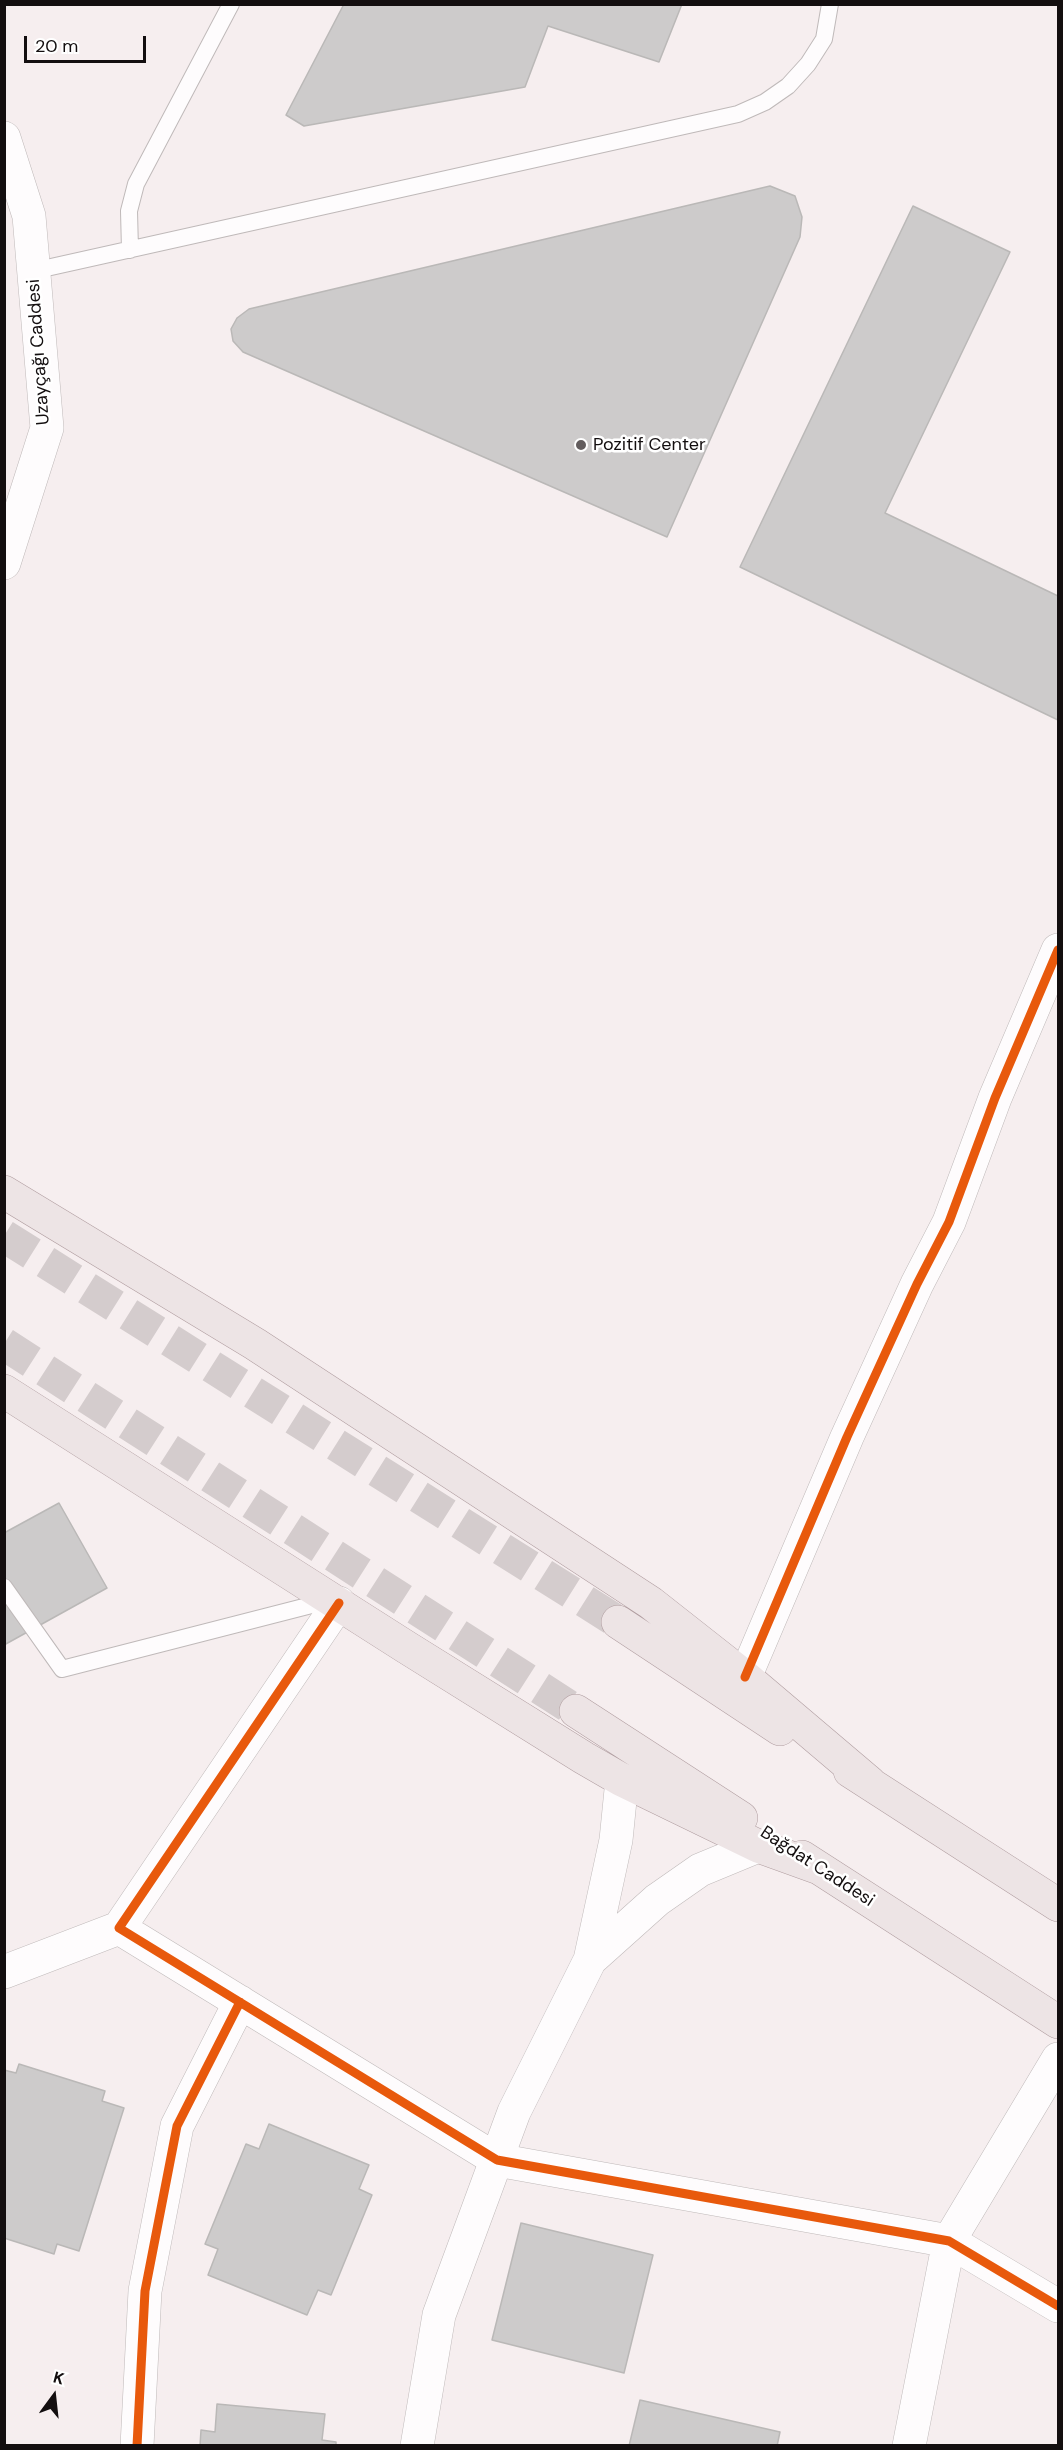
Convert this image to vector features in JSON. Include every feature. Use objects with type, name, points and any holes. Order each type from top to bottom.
[{"type":"main road","points":[[4,1192],[255,1344],[651,1603],[745,1677],[870,1783]]},
{"type":"main road","points":[[4,1390],[406,1647],[622,1780],[758,1846],[819,1868]]},
{"type":"main road","points":[[618,1622],[732,1698],[870,1783],[1059,1905]]},
{"type":"main road","name":"Bağdat Caddesi","points":[[576,1711],[1059,2022]]},
{"type":"street","name":"Uzayçağı Caddesi","points":[[4,138],[29,216],[47,428],[4,563]]},
{"type":"street","points":[[745,1677],[847,1437],[917,1284],[949,1222],[995,1098],[1059,950]]},
{"type":"street","points":[[4,1972],[119,1928],[335,1601]]},
{"type":"street","points":[[417,2445],[440,2315],[514,2112],[590,1960],[616,1840],[622,1780]]},
{"type":"street","points":[[590,1960],[657,1900],[700,1870],[758,1846]]},
{"type":"street","points":[[119,1928],[497,2160],[949,2241],[1059,2306]]},
{"type":"street","points":[[137,2445],[145,2291],[177,2126],[240,2002]]},
{"type":"street","points":[[909,2445],[949,2241],[1059,2059]]},
{"type":"lane","points":[[129,250],[129,211],[136,184],[231,4]]},
{"type":"lane","points":[[33,271],[738,114],[765,102],[788,86],[808,64],[824,39],[830,4]]},
{"type":"lane","points":[[4,1587],[62,1669],[335,1601]]},
{"type":"building","points":[[344,4],[682,4],[659,62],[548,26],[525,87],[304,126],[286,115]]},
{"type":"building","name":"Pozitif Center","points":[[770,186],[795,196],[802,217],[800,237],[667,537],[243,352],[233,341],[231,329],[237,318],[249,309]]},
{"type":"building","points":[[913,206],[1010,252],[885,513],[1058,596],[1058,720],[740,567]]},
{"type":"building","points":[[59,1503],[107,1588],[4,1645],[4,1533]]},
{"type":"building","points":[[19,2064],[105,2091],[102,2101],[124,2108],[79,2251],[57,2244],[54,2254],[4,2238],[4,2070],[16,2073]]},
{"type":"building","points":[[269,2124],[369,2165],[359,2189],[372,2195],[331,2295],[318,2290],[307,2315],[208,2275],[218,2249],[205,2244],[246,2144],[259,2149]]},
{"type":"building","points":[[521,2223],[653,2255],[624,2373],[492,2340]]},
{"type":"building","points":[[640,2400],[780,2432],[777,2446],[629,2446]]},
{"type":"building","points":[[217,2404],[325,2414],[322,2440],[336,2442],[336,2446],[200,2446],[201,2430],[215,2432]]},
{"type":"tunnel","points":[[4,1236],[618,1622]]},
{"type":"tunnel","points":[[4,1344],[576,1711]]},
{"type":"cycle path","points":[[745,1677],[847,1437],[917,1284],[949,1222],[995,1098],[1058,950]]},
{"type":"cycle path","points":[[339,1603],[119,1928],[497,2160],[949,2241],[1058,2306]]},
{"type":"cycle path","points":[[137,2446],[145,2291],[177,2126],[240,2002]]},
{"type":"place","name":"Pozitif Center","points":[[581,445]]}]
